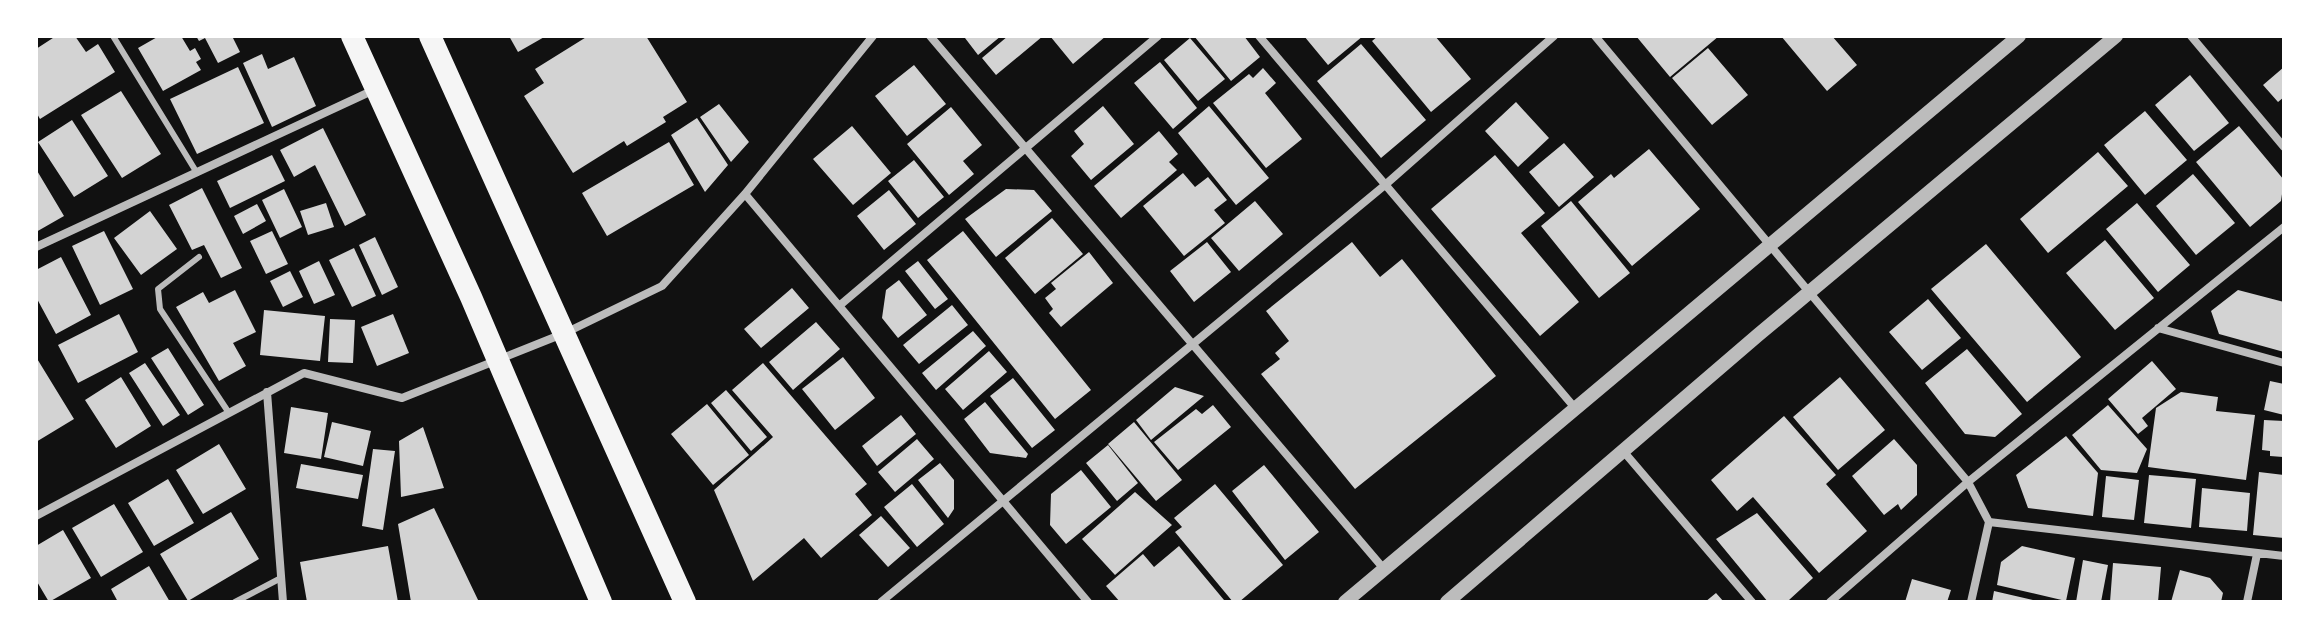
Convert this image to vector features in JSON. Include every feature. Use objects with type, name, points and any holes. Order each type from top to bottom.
[{"type":"highway","points":[[352,36],[498,360],[601,602]]},
{"type":"highway","points":[[430,36],[685,602]]},
{"type":"street","points":[[36,516],[304,373],[402,398],[565,333],[662,286],[745,194],[873,36]]},
{"type":"street","points":[[930,36],[1384,569]]},
{"type":"street","points":[[839,306],[1158,36]]},
{"type":"street","points":[[1259,36],[1575,408]]},
{"type":"street","points":[[881,602],[1385,185],[1554,36]]},
{"type":"street","points":[[1595,36],[1968,482],[1989,522],[1971,602]]},
{"type":"street","points":[[1345,602],[2019,36]]},
{"type":"street","points":[[1447,602],[2116,36]]},
{"type":"street","points":[[2191,36],[2284,147]]},
{"type":"street","points":[[36,247],[377,89]]},
{"type":"street","points":[[745,194],[1088,602]]},
{"type":"street","points":[[1830,602],[1968,482],[2284,227]]},
{"type":"street","points":[[2158,328],[2284,363]]},
{"type":"street","points":[[267,392],[283,602]]},
{"type":"street","points":[[1624,452],[1752,602]]},
{"type":"street","points":[[1989,522],[2284,556]]},
{"type":"street","points":[[2247,602],[2257,554]]},
{"type":"lane","points":[[113,36],[197,173]]},
{"type":"lane","points":[[199,257],[158,289],[160,309],[229,413]]},
{"type":"lane","points":[[235,602],[281,578]]},
{"type":"building","points":[[56,36],[75,36],[86,52],[98,44],[115,72],[40,119],[36,112],[36,49]]},
{"type":"building","points":[[159,36],[181,36],[190,51],[195,48],[201,59],[196,62],[201,70],[163,91],[138,48]]},
{"type":"building","points":[[196,36],[232,36],[240,52],[218,63],[205,38],[199,41]]},
{"type":"building","points":[[509,36],[546,36],[518,52]]},
{"type":"building","points":[[588,36],[646,36],[687,102],[663,117],[666,122],[627,146],[624,141],[573,173],[524,96],[544,83],[535,69]]},
{"type":"building","points":[[1001,36],[978,55],[965,38]]},
{"type":"building","points":[[1008,36],[1043,36],[996,75],[982,58]]},
{"type":"building","points":[[1050,36],[1106,36],[1073,64]]},
{"type":"building","points":[[1194,36],[1244,36],[1260,57],[1231,81]]},
{"type":"building","points":[[1304,36],[1363,36],[1328,65]]},
{"type":"building","points":[[1378,36],[1435,36],[1471,79],[1431,112],[1372,41]]},
{"type":"building","points":[[1636,36],[1719,36],[1670,77]]},
{"type":"building","points":[[1781,36],[1832,36],[1857,65],[1827,91]]},
{"type":"building","points":[[1190,38],[1225,79],[1198,101],[1164,60]]},
{"type":"building","points":[[1361,44],[1426,120],[1381,158],[1317,81]]},
{"type":"building","points":[[1708,48],[1748,95],[1712,125],[1672,78]]},
{"type":"building","points":[[262,54],[268,69],[294,57],[316,106],[272,127],[243,63]]},
{"type":"building","points":[[1160,62],[1197,108],[1173,129],[1134,83]]},
{"type":"building","points":[[914,65],[946,104],[907,136],[875,96]]},
{"type":"building","points":[[238,67],[264,123],[197,154],[170,99]]},
{"type":"building","points":[[2284,67],[2284,97],[2278,102],[2263,85]]},
{"type":"building","points":[[1263,68],[1276,83],[1265,93],[1302,139],[1266,168],[1213,103],[1249,74],[1253,78]]},
{"type":"building","points":[[2190,75],[2229,123],[2194,151],[2155,105]]},
{"type":"building","points":[[121,91],[161,154],[122,178],[81,115]]},
{"type":"building","points":[[1516,102],[1549,138],[1518,167],[1485,131]]},
{"type":"building","points":[[719,104],[749,142],[731,162],[700,117]]},
{"type":"building","points":[[1103,106],[1134,144],[1091,180],[1071,156],[1084,144],[1074,131]]},
{"type":"building","points":[[1209,106],[1269,178],[1236,205],[1178,133]]},
{"type":"building","points":[[951,107],[982,145],[963,161],[974,174],[949,195],[907,144]]},
{"type":"building","points":[[2145,111],[2187,160],[2145,195],[2104,145]]},
{"type":"building","points":[[697,118],[728,165],[705,192],[671,135]]},
{"type":"building","points":[[72,120],[108,176],[74,197],[38,142]]},
{"type":"building","points":[[852,126],[891,173],[853,205],[813,159]]},
{"type":"building","points":[[2239,126],[2284,180],[2281,201],[2250,227],[2196,162]]},
{"type":"building","points":[[323,128],[366,215],[345,226],[315,165],[294,177],[280,150]]},
{"type":"building","points":[[1159,131],[1178,154],[1169,162],[1177,170],[1121,218],[1094,186]]},
{"type":"building","points":[[669,142],[694,185],[607,236],[582,193]]},
{"type":"building","points":[[1564,143],[1594,177],[1559,207],[1529,172]]},
{"type":"building","points":[[1649,149],[1700,209],[1632,266],[1578,202],[1611,174],[1614,178]]},
{"type":"building","points":[[2098,152],[2128,186],[2048,253],[2020,219]]},
{"type":"building","points":[[272,155],[285,181],[230,208],[217,181]]},
{"type":"building","points":[[1495,155],[1545,213],[1521,233],[1579,302],[1540,336],[1431,209]]},
{"type":"building","points":[[914,160],[944,197],[918,218],[888,181]]},
{"type":"building","points":[[36,169],[64,216],[36,232]]},
{"type":"building","points":[[1183,173],[1195,187],[1208,177],[1227,200],[1214,210],[1225,223],[1184,256],[1143,206]]},
{"type":"building","points":[[2193,174],[2235,223],[2196,255],[2156,206]]},
{"type":"building","points":[[202,188],[242,268],[221,278],[204,245],[192,250],[169,205]]},
{"type":"building","points":[[284,189],[302,227],[280,238],[262,200]]},
{"type":"building","points":[[1006,189],[1034,190],[1052,211],[996,257],[965,219]]},
{"type":"building","points":[[889,190],[916,224],[884,250],[857,216]]},
{"type":"building","points":[[1255,201],[1283,234],[1239,271],[1211,238]]},
{"type":"building","points":[[1571,201],[1630,273],[1599,298],[1541,226]]},
{"type":"building","points":[[326,203],[334,227],[308,235],[300,211]]},
{"type":"building","points":[[2137,203],[2190,265],[2158,292],[2106,229]]},
{"type":"building","points":[[257,204],[266,221],[243,234],[234,216]]},
{"type":"building","points":[[150,211],[177,249],[141,275],[114,238]]},
{"type":"building","points":[[1052,218],[1083,254],[1035,294],[1005,258]]},
{"type":"building","points":[[104,231],[133,289],[100,305],[72,246]]},
{"type":"building","points":[[272,231],[288,264],[266,274],[250,241]]},
{"type":"building","points":[[963,231],[1091,390],[1055,419],[927,260]]},
{"type":"building","points":[[375,237],[398,287],[382,295],[359,245]]},
{"type":"building","points":[[2105,240],[2154,298],[2115,330],[2066,273]]},
{"type":"building","points":[[1207,242],[1231,272],[1194,302],[1170,271]]},
{"type":"building","points":[[1352,242],[1380,277],[1402,259],[1496,376],[1355,489],[1261,374],[1280,359],[1275,353],[1289,341],[1266,311]]},
{"type":"building","points":[[1986,244],[2081,357],[2027,402],[1931,289]]},
{"type":"building","points":[[354,248],[376,296],[352,307],[329,260]]},
{"type":"building","points":[[1089,252],[1113,283],[1061,327],[1049,313],[1053,309],[1045,298],[1056,289],[1051,283]]},
{"type":"building","points":[[61,257],[91,315],[56,334],[36,297],[36,270]]},
{"type":"building","points":[[319,261],[335,295],[314,304],[299,271]]},
{"type":"building","points":[[918,261],[948,299],[935,309],[905,271]]},
{"type":"building","points":[[290,271],[303,297],[283,307],[270,281]]},
{"type":"building","points":[[899,280],[927,315],[898,338],[882,318],[886,290]]},
{"type":"building","points":[[792,288],[809,308],[761,348],[744,329]]},
{"type":"building","points":[[235,290],[256,332],[233,343],[246,366],[219,381],[176,307],[203,292],[209,303]]},
{"type":"building","points":[[2238,290],[2284,302],[2284,352],[2219,334],[2211,311]]},
{"type":"building","points":[[1928,299],[1961,338],[1922,370],[1889,332]]},
{"type":"building","points":[[952,305],[968,325],[919,364],[903,345]]},
{"type":"building","points":[[264,310],[325,316],[320,361],[260,355]]},
{"type":"building","points":[[119,314],[138,352],[78,383],[58,345]]},
{"type":"building","points":[[393,314],[409,353],[377,366],[361,327]]},
{"type":"building","points":[[330,319],[355,320],[353,363],[328,362]]},
{"type":"building","points":[[816,322],[840,349],[793,390],[769,362]]},
{"type":"building","points":[[973,331],[986,346],[936,390],[922,373]]},
{"type":"building","points":[[168,348],[204,405],[188,415],[151,358]]},
{"type":"building","points":[[1967,349],[2022,414],[1995,437],[1965,434],[1925,383]]},
{"type":"building","points":[[989,351],[1007,372],[963,410],[945,389]]},
{"type":"building","points":[[36,357],[74,419],[36,442]]},
{"type":"building","points":[[843,357],[875,398],[835,430],[802,389]]},
{"type":"building","points":[[2152,361],[2176,389],[2142,418],[2148,426],[2138,434],[2108,399]]},
{"type":"building","points":[[145,363],[180,415],[163,426],[129,373]]},
{"type":"building","points":[[763,363],[867,484],[855,494],[872,515],[821,558],[804,538],[753,581],[714,490],[773,437],[732,390]]},
{"type":"building","points":[[121,377],[151,426],[116,448],[85,400]]},
{"type":"building","points":[[1840,377],[1885,430],[1838,470],[1793,417]]},
{"type":"building","points":[[1013,378],[1055,430],[1032,448],[990,396]]},
{"type":"building","points":[[2270,381],[2284,384],[2284,415],[2264,410]]},
{"type":"building","points":[[1175,387],[1204,396],[1151,440],[1136,420]]},
{"type":"building","points":[[726,390],[767,437],[751,451],[711,403]]},
{"type":"building","points":[[2181,392],[2218,397],[2216,411],[2255,415],[2246,480],[2148,467],[2156,408]]},
{"type":"building","points":[[985,402],[1028,454],[1026,458],[990,453],[964,419]]},
{"type":"building","points":[[707,404],[749,455],[713,485],[671,434]]},
{"type":"building","points":[[1213,405],[1231,427],[1178,470],[1154,442],[1196,409],[1202,414]]},
{"type":"building","points":[[2108,405],[2147,449],[2137,473],[2101,470],[2072,435]]},
{"type":"building","points":[[291,407],[328,413],[321,459],[284,453]]},
{"type":"building","points":[[901,415],[916,434],[877,466],[862,446]]},
{"type":"building","points":[[1784,416],[1836,475],[1826,484],[1867,531],[1819,573],[1753,497],[1737,511],[1711,480]]},
{"type":"building","points":[[2264,420],[2284,421],[2283,457],[2270,456],[2270,451],[2262,450]]},
{"type":"building","points":[[332,422],[371,431],[363,466],[324,457]]},
{"type":"building","points":[[1134,422],[1182,480],[1156,501],[1108,444]]},
{"type":"building","points":[[423,427],[444,488],[401,497],[399,441]]},
{"type":"building","points":[[2066,436],[2098,473],[2093,516],[2028,508],[2016,475]]},
{"type":"building","points":[[917,439],[934,459],[895,492],[878,472]]},
{"type":"building","points":[[1894,439],[1917,465],[1917,495],[1901,510],[1898,504],[1884,515],[1852,476]]},
{"type":"building","points":[[219,444],[246,489],[203,514],[176,470]]},
{"type":"building","points":[[1108,445],[1138,483],[1117,501],[1086,463]]},
{"type":"building","points":[[373,449],[395,451],[383,530],[362,526]]},
{"type":"building","points":[[940,463],[954,480],[954,509],[948,518],[918,480]]},
{"type":"building","points":[[301,464],[363,475],[358,499],[296,488]]},
{"type":"building","points":[[1264,465],[1319,532],[1285,560],[1232,491]]},
{"type":"building","points":[[1081,470],[1111,507],[1066,544],[1050,525],[1051,494]]},
{"type":"building","points":[[2259,472],[2284,475],[2284,538],[2253,535]]},
{"type":"building","points":[[2149,475],[2196,479],[2191,528],[2144,523]]},
{"type":"building","points":[[2106,476],[2139,480],[2134,520],[2102,517]]},
{"type":"building","points":[[168,479],[194,523],[154,546],[128,503]]},
{"type":"building","points":[[912,484],[944,524],[917,547],[884,507]]},
{"type":"building","points":[[1215,484],[1283,565],[1239,602],[1233,602],[1175,532],[1182,527],[1174,518]]},
{"type":"building","points":[[2202,488],[2250,493],[2247,531],[2199,527]]},
{"type":"building","points":[[1135,492],[1172,525],[1115,575],[1082,539]]},
{"type":"building","points":[[114,504],[143,552],[101,577],[72,528]]},
{"type":"building","points":[[434,508],[479,602],[411,602],[398,524]]},
{"type":"building","points":[[231,512],[259,559],[188,601],[160,554]]},
{"type":"building","points":[[1757,513],[1813,578],[1789,600],[1768,602],[1716,539]]},
{"type":"building","points":[[881,516],[910,548],[888,567],[859,535]]},
{"type":"building","points":[[63,530],[91,578],[49,602],[36,580],[36,546]]},
{"type":"building","points":[[388,546],[398,602],[307,602],[300,562]]},
{"type":"building","points":[[1179,546],[1224,600],[1222,602],[1120,602],[1106,586],[1143,554],[1154,567]]},
{"type":"building","points":[[2022,546],[2075,558],[2066,601],[1997,585],[2001,562]]},
{"type":"building","points":[[2083,560],[2108,565],[2101,602],[2076,602]]},
{"type":"building","points":[[2113,563],[2161,567],[2158,602],[2110,602]]},
{"type":"building","points":[[149,566],[170,602],[118,602],[111,589]]},
{"type":"building","points":[[2180,570],[2210,578],[2223,593],[2221,602],[2171,602]]},
{"type":"building","points":[[1912,579],[1951,590],[1947,602],[1905,602]]},
{"type":"building","points":[[1994,591],[2037,601],[2037,602],[1992,602]]},
{"type":"building","points":[[1716,593],[1724,602],[1705,602]]}]
